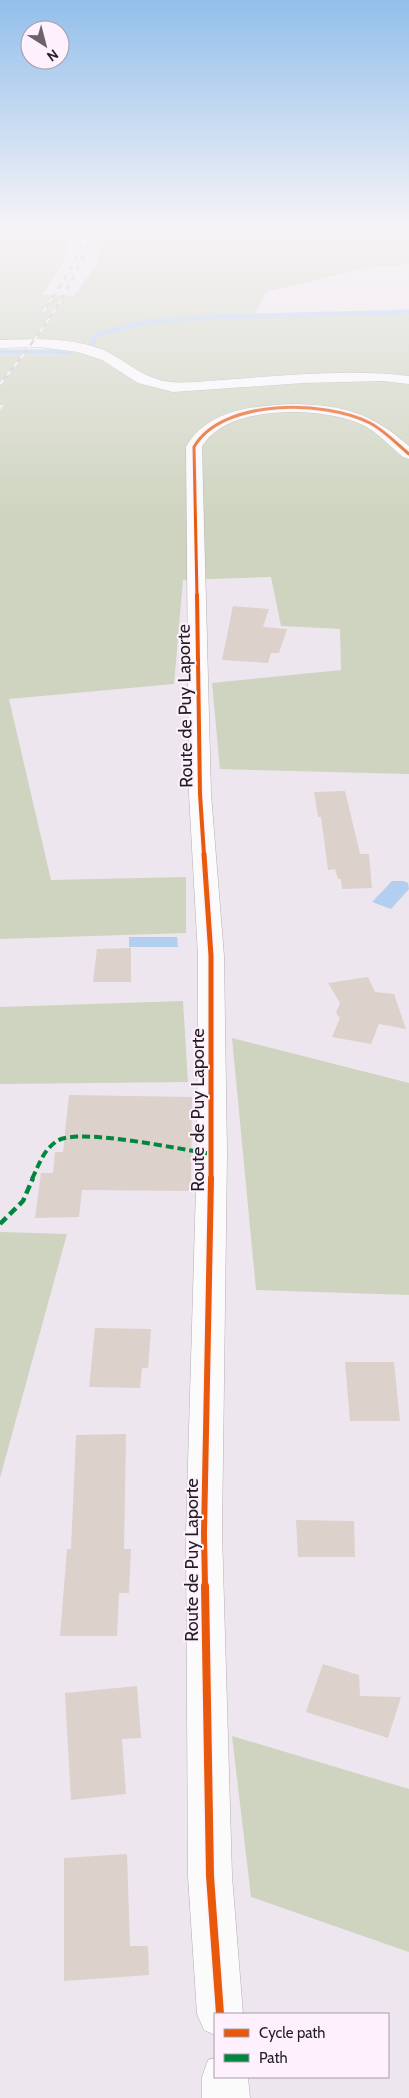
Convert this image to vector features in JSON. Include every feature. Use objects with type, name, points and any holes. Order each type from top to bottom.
[{"type":"street","points":[[0,344],[22,343],[64,346],[94,352],[103,355],[139,379],[159,386],[173,387],[303,379],[382,377],[409,380]]},
{"type":"street","name":"Route de Puy Laporte","points":[[220,2013],[210,1876],[204,1533],[212,1164],[211,956],[200,794],[194,447],[202,433],[227,418],[276,410],[312,408],[340,412],[371,424],[409,454]]},
{"type":"street","points":[[225,2078],[226,2098]]},
{"type":"green space","points":[[0,325],[409,325],[409,774],[220,769],[212,683],[341,670],[340,629],[281,626],[271,577],[183,580],[174,684],[9,699],[51,880],[186,877],[186,933],[0,939],[0,411],[4,405],[0,405],[0,355],[59,355],[76,341],[0,339]]},
{"type":"green space","points":[[183,1001],[188,1082],[0,1084],[0,1007]]},
{"type":"green space","points":[[232,1038],[409,1083],[409,1295],[256,1290]]},
{"type":"green space","points":[[0,1232],[67,1234],[0,1478]]},
{"type":"green space","points":[[232,1736],[409,1789],[409,1952],[251,1897]]},
{"type":"water","points":[[392,881],[404,881],[408,883],[409,889],[391,909],[372,902]]},
{"type":"water","points":[[129,937],[177,937],[178,947],[129,947]]},
{"type":"building","points":[[233,606],[269,609],[263,627],[287,629],[279,653],[271,653],[268,663],[222,660]]},
{"type":"building","points":[[345,791],[360,854],[369,854],[372,888],[342,889],[341,879],[338,879],[335,869],[328,870],[321,817],[318,817],[314,792]]},
{"type":"building","points":[[131,948],[131,982],[93,982],[97,949]]},
{"type":"building","points":[[368,977],[375,992],[394,994],[406,1029],[379,1024],[371,1044],[332,1037],[340,1018],[336,1013],[340,1003],[328,983]]},
{"type":"building","points":[[69,1095],[192,1097],[191,1191],[82,1190],[79,1217],[35,1218],[41,1173],[53,1173],[55,1152],[63,1152]]},
{"type":"building","points":[[95,1328],[151,1329],[148,1368],[142,1368],[140,1388],[89,1387]]},
{"type":"building","points":[[345,1362],[394,1362],[400,1421],[350,1421]]},
{"type":"building","points":[[126,1434],[124,1549],[131,1549],[129,1593],[119,1593],[117,1636],[60,1636],[67,1549],[71,1549],[76,1435]]},
{"type":"building","points":[[296,1520],[354,1521],[355,1557],[298,1557]]},
{"type":"building","points":[[323,1664],[359,1675],[360,1696],[401,1697],[388,1738],[306,1712]]},
{"type":"building","points":[[137,1686],[141,1738],[122,1739],[126,1794],[71,1800],[65,1693]]},
{"type":"building","points":[[127,1854],[130,1946],[148,1946],[149,1975],[64,1981],[64,1858]]},
{"type":"waterway","points":[[91,344],[98,334],[136,325]]},
{"type":"waterway","points":[[0,352],[69,352]]},
{"type":"railway","points":[[0,384],[45,325]]},
{"type":"marked path","points":[[0,1224],[23,1201],[44,1153],[58,1140],[85,1135],[212,1154]]},
{"type":"cycle path","points":[[220,2013],[210,1876],[204,1533],[212,1154],[211,956],[200,794],[194,447],[207,429],[230,418],[270,409],[292,408],[314,409],[354,416],[375,426],[409,454]]}]
